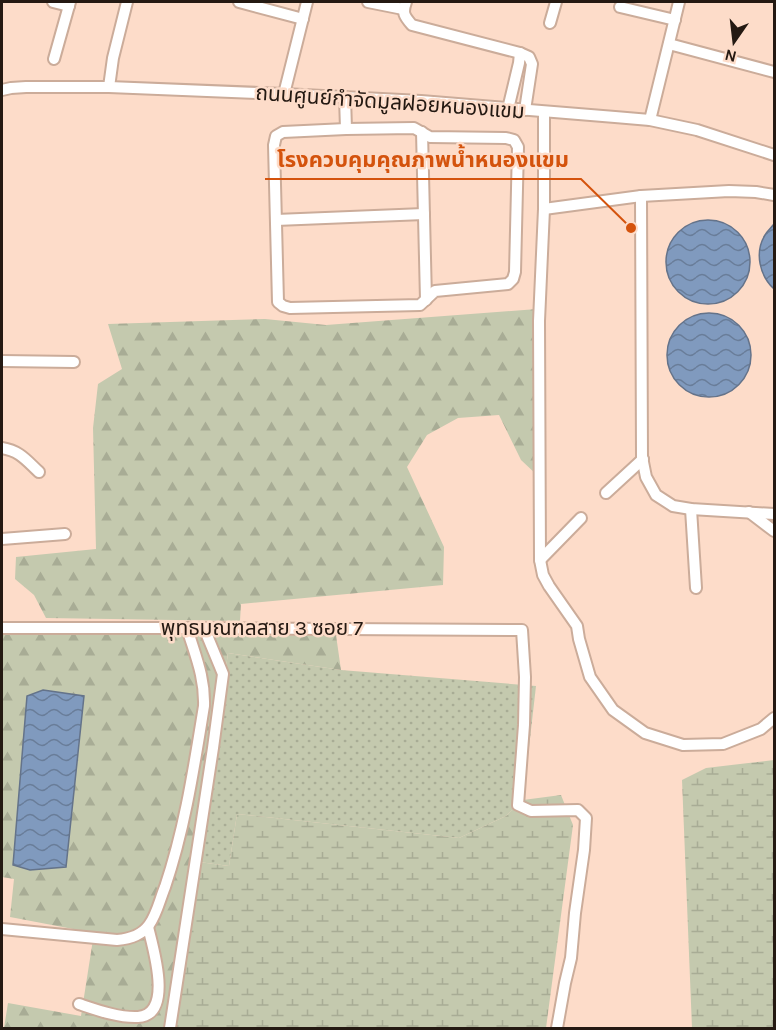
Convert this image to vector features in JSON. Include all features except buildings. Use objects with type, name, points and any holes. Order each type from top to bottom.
[{"type":"street","points":[[53,2],[69,4],[54,59]]},
{"type":"street","points":[[110,87],[113,58],[127,2]]},
{"type":"street","points":[[239,2],[303,19]]},
{"type":"street","points":[[284,14],[287,2]]},
{"type":"street","points":[[284,94],[307,2]]},
{"type":"street","points":[[368,2],[405,5],[405,17],[412,25],[529,57],[532,64],[525,110]]},
{"type":"street","points":[[550,23],[556,2]]},
{"type":"street","points":[[650,120],[679,2]]},
{"type":"street","points":[[620,7],[675,20]]},
{"type":"street","points":[[669,44],[774,72]]},
{"type":"street","points":[[508,109],[520,53]]},
{"type":"street","name":"ถนนศูนย์กำจัดมูลฝอยหนองแขม","points":[[2,90],[26,87],[110,87],[284,94],[421,101],[650,120],[697,130],[774,155]]},
{"type":"street","points":[[345,97],[346,129]]},
{"type":"street","points":[[544,112],[544,209],[539,321],[540,560],[543,575],[577,626],[590,677],[613,710],[645,733],[683,745],[723,744],[761,729],[774,718]]},
{"type":"street","points":[[414,128],[430,137],[514,140],[518,147],[513,279],[508,284],[435,291],[420,305],[290,308],[278,302],[274,145],[276,136],[283,132],[346,129],[414,128]]},
{"type":"street","points":[[422,132],[426,300]]},
{"type":"street","points":[[544,209],[641,196],[729,191],[774,195]]},
{"type":"street","points":[[641,196],[643,459],[646,477],[656,495],[673,506],[774,514]]},
{"type":"street","points":[[276,220],[424,214]]},
{"type":"street","points":[[2,361],[74,362]]},
{"type":"street","points":[[2,448],[20,454],[39,472]]},
{"type":"street","points":[[606,494],[643,459]]},
{"type":"street","points":[[691,509],[696,588]]},
{"type":"street","points":[[749,512],[774,531]]},
{"type":"street","points":[[540,560],[581,518]]},
{"type":"street","points":[[2,539],[65,534]]},
{"type":"street","name":"พุทธมณฑลสาย 3 ซอย 7","points":[[2,628],[522,630],[525,712],[518,806],[531,811],[578,810],[586,818],[585,850],[571,958],[557,1029]]},
{"type":"street","points":[[2,929],[117,940],[130,939],[148,927],[154,918],[180,837],[204,706],[203,677],[187,628]]},
{"type":"street","points":[[170,1029],[223,674],[204,628]]},
{"type":"street","points":[[79,1004],[127,1017],[146,1016],[152,1011],[159,991],[148,927]]},
{"type":"green space","points":[[537,309],[537,475],[521,460],[499,415],[458,418],[427,435],[407,467],[444,547],[443,585],[241,604],[240,621],[46,618],[34,595],[15,579],[16,557],[96,549],[93,428],[98,384],[122,369],[108,324],[265,319],[326,325]]},
{"type":"green space","points":[[2,632],[239,636],[336,635],[341,670],[228,653],[176,1028],[4,1028],[8,1003],[81,1016],[94,933],[10,917],[14,879],[2,877]],"holes":[[[84,696],[66,867],[30,869],[13,865]]]},
{"type":"green space","points":[[228,653],[341,670],[536,686],[523,800],[506,816],[459,838],[237,814],[229,866],[199,862]]},
{"type":"green space","points":[[774,760],[774,1028],[692,1028],[682,780],[706,768]]},
{"type":"green space","points":[[561,795],[573,825],[546,1028],[176,1028],[199,862],[229,866],[237,814],[459,838],[506,816],[523,800]]},
{"type":"water","points":[[708,220],[731,227],[743,239],[750,262],[743,285],[731,297],[708,304],[685,297],[673,285],[666,262],[673,239],[685,227]]},
{"type":"water","points":[[774,224],[774,289],[765,278],[759,257],[762,242]]},
{"type":"water","points":[[709,313],[732,320],[744,332],[751,355],[744,378],[732,390],[709,397],[686,390],[674,378],[667,355],[674,332],[686,320]]},
{"type":"water","points":[[43,690],[84,696],[66,867],[30,870],[13,865],[27,696]]},
{"type":"place","name":"โรงควบคุมคุณภาพน้ำหนองแขม","points":[[631,228]]}]
